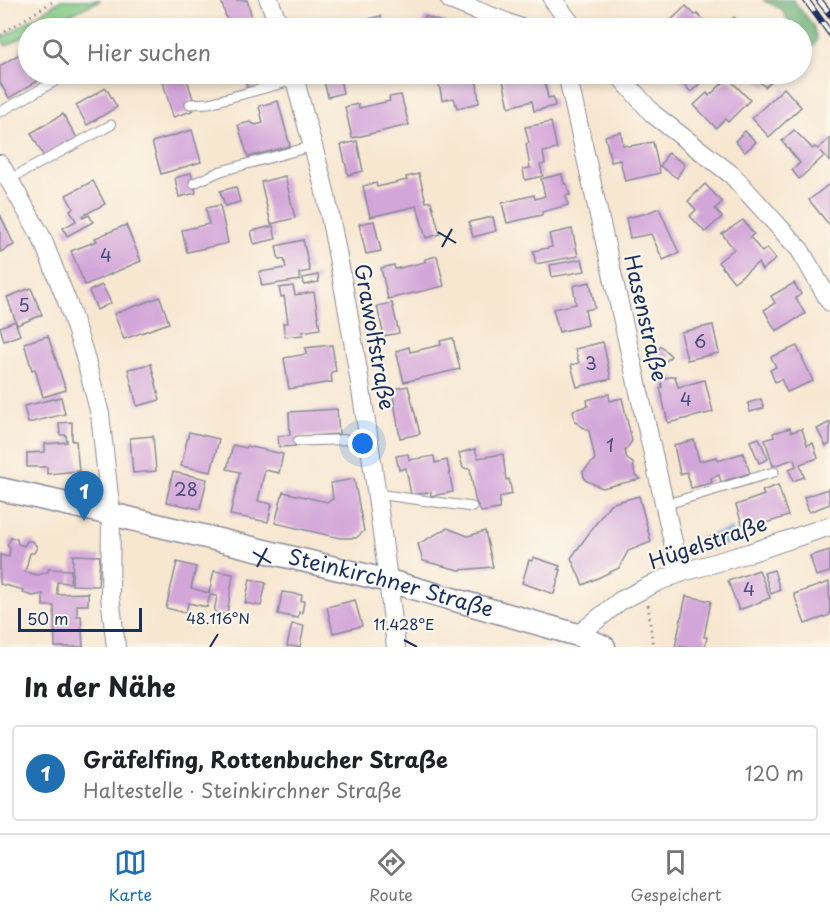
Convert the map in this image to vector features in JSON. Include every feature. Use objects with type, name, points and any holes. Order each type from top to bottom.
[{"type":"street","points":[[269,0],[276,18]]},
{"type":"street","points":[[450,0],[496,18]]},
{"type":"street","points":[[553,0],[566,18]]},
{"type":"street","name":"Grawolfstraße","points":[[297,84],[327,200],[377,494],[396,647]]},
{"type":"street","name":"Hasenstraße","points":[[569,84],[680,573]]},
{"type":"street","points":[[627,84],[653,114],[732,175],[800,250],[830,302]]},
{"type":"street","points":[[5,172],[41,236],[68,304],[100,414],[111,514],[110,596],[116,647]]},
{"type":"street","name":"Steinkirchner Straße","points":[[0,489],[389,581],[578,634],[604,647]]},
{"type":"street","name":"Hügelstraße","points":[[578,634],[620,601],[680,573],[830,526]]},
{"type":"lane","points":[[0,112],[50,84]]},
{"type":"lane","points":[[190,104],[209,103],[272,84]]},
{"type":"lane","points":[[5,172],[111,125]]},
{"type":"lane","points":[[194,183],[221,171],[313,146]]},
{"type":"lane","points":[[298,441],[368,439]]},
{"type":"lane","points":[[664,505],[774,472]]},
{"type":"lane","points":[[377,494],[472,507]]},
{"type":"path","points":[[27,18],[55,0]]},
{"type":"path","points":[[0,35],[18,24]]},
{"type":"path","points":[[646,588],[653,647]]},
{"type":"green space","points":[[61,0],[101,0],[62,18],[33,18]]},
{"type":"green space","points":[[763,0],[793,0],[807,18],[787,18],[781,9]]},
{"type":"green space","points":[[812,24],[817,39],[814,46],[812,46]]},
{"type":"green space","points":[[18,28],[18,39],[6,46],[1,39]]},
{"type":"water","points":[[731,529],[735,541],[703,551],[699,539]]},
{"type":"building","points":[[221,0],[247,0],[252,18],[226,18]]},
{"type":"building","points":[[686,6],[701,18],[673,18]]},
{"type":"building","points":[[18,55],[18,84],[33,84],[9,98],[0,83],[0,66]]},
{"type":"building","points":[[164,84],[188,84],[193,99],[189,100],[192,111],[173,117]]},
{"type":"building","points":[[246,84],[268,84],[248,90]]},
{"type":"building","points":[[325,84],[341,84],[343,93],[328,97]]},
{"type":"building","points":[[439,84],[477,84],[479,103],[457,108],[454,98],[442,100]]},
{"type":"building","points":[[504,84],[545,84],[548,98],[553,97],[555,106],[534,111],[532,101],[509,107]]},
{"type":"building","points":[[683,84],[699,84],[691,92]]},
{"type":"building","points":[[722,84],[734,84],[750,100],[728,122],[725,119],[716,128],[694,105],[707,93],[709,96]]},
{"type":"building","points":[[106,88],[117,107],[87,125],[76,105]]},
{"type":"building","points":[[784,88],[801,107],[769,137],[752,118]]},
{"type":"building","points":[[401,95],[409,125],[352,138],[345,107],[358,104],[359,108],[390,101],[389,97]]},
{"type":"building","points":[[278,101],[290,146],[248,157],[238,125],[250,122],[256,125],[263,123],[259,106]]},
{"type":"building","points":[[63,114],[77,138],[44,157],[31,133]]},
{"type":"building","points":[[551,122],[557,149],[543,152],[545,164],[540,165],[543,176],[525,180],[523,169],[530,168],[526,144],[529,143],[525,127]]},
{"type":"building","points":[[192,130],[201,162],[161,174],[152,142]]},
{"type":"building","points":[[794,130],[813,149],[815,147],[818,149],[830,138],[830,162],[820,151],[824,156],[799,179],[792,170],[800,163],[782,141]]},
{"type":"building","points":[[745,131],[756,142],[745,152],[735,141]]},
{"type":"building","points":[[621,132],[623,145],[653,142],[660,173],[625,181],[620,160],[611,162],[605,136]]},
{"type":"building","points":[[357,141],[363,171],[348,175],[341,145]]},
{"type":"building","points":[[668,153],[685,164],[677,178],[660,166]]},
{"type":"building","points":[[191,173],[196,193],[179,197],[175,178]]},
{"type":"building","points":[[419,174],[426,202],[431,201],[440,234],[426,238],[417,206],[370,217],[363,186],[376,183],[377,187],[407,180],[406,177]]},
{"type":"building","points":[[562,174],[570,195],[566,195],[568,205],[542,212],[542,215],[507,223],[502,203],[534,195],[535,199],[545,196],[541,179]]},
{"type":"building","points":[[285,176],[295,218],[271,224],[261,182]]},
{"type":"building","points":[[93,181],[105,204],[82,216],[83,218],[89,215],[93,222],[67,236],[63,228],[76,221],[70,210],[73,208],[66,195]]},
{"type":"building","points":[[705,184],[722,202],[715,209],[722,217],[705,232],[690,216],[696,210],[688,201]]},
{"type":"building","points":[[828,185],[830,187],[830,226],[809,200]]},
{"type":"building","points":[[236,187],[240,202],[225,206],[220,191]]},
{"type":"building","points":[[220,205],[228,243],[187,252],[182,230],[209,224],[206,208]]},
{"type":"building","points":[[659,208],[679,253],[663,260],[651,234],[630,238],[626,218]]},
{"type":"building","points":[[0,214],[14,245],[0,252]]},
{"type":"building","points":[[493,217],[496,231],[473,237],[469,222]]},
{"type":"building","points":[[743,220],[754,234],[750,237],[762,252],[767,248],[776,259],[762,270],[758,263],[734,282],[718,262],[734,249],[722,234]]},
{"type":"building","points":[[374,221],[381,251],[366,254],[359,224]]},
{"type":"building","points":[[126,225],[141,261],[85,285],[71,251],[97,241],[95,238]]},
{"type":"building","points":[[273,226],[276,239],[254,244],[251,231]]},
{"type":"building","points":[[572,229],[578,256],[536,264],[533,251],[552,247],[549,234]]},
{"type":"building","points":[[303,240],[310,271],[299,273],[300,280],[262,286],[259,272],[286,268],[284,259],[279,260],[276,246]]},
{"type":"building","points":[[437,256],[444,286],[388,299],[381,268],[394,265],[395,269],[425,262],[425,259]]},
{"type":"building","points":[[582,259],[585,271],[552,277],[550,265]]},
{"type":"building","points":[[318,275],[319,282],[304,285],[303,278]]},
{"type":"building","points":[[590,282],[595,308],[585,310],[588,325],[559,332],[553,309],[576,304],[573,286]]},
{"type":"building","points":[[794,283],[801,294],[796,298],[805,314],[776,331],[764,310],[775,303],[771,296]]},
{"type":"building","points":[[102,285],[111,303],[97,310],[89,291]]},
{"type":"building","points":[[293,286],[295,295],[314,292],[320,329],[302,332],[303,335],[285,337],[283,323],[288,323],[284,296],[281,297],[279,288]]},
{"type":"building","points":[[31,288],[42,315],[17,325],[7,297]]},
{"type":"building","points":[[160,297],[169,323],[124,339],[114,314]]},
{"type":"building","points":[[392,303],[399,333],[384,336],[377,306]]},
{"type":"building","points":[[15,321],[20,335],[4,341],[0,327]]},
{"type":"building","points":[[713,325],[719,353],[687,360],[681,332]]},
{"type":"building","points":[[48,336],[66,390],[43,397],[24,343]]},
{"type":"building","points":[[453,338],[460,369],[404,382],[396,351],[409,347],[410,352],[441,345],[440,341]]},
{"type":"building","points":[[603,342],[611,379],[577,387],[571,365],[579,363],[575,349]]},
{"type":"building","points":[[332,345],[336,371],[331,372],[332,382],[289,389],[284,358],[306,354],[305,348]]},
{"type":"building","points":[[661,346],[671,356],[664,363],[654,354]]},
{"type":"building","points":[[797,346],[813,381],[787,392],[781,379],[775,382],[770,370],[776,367],[771,357]]},
{"type":"building","points":[[151,364],[160,400],[137,406],[128,369]]},
{"type":"building","points":[[675,376],[678,387],[705,380],[713,412],[668,423],[660,388],[662,387],[661,379]]},
{"type":"building","points":[[408,386],[420,434],[400,438],[392,389]]},
{"type":"building","points":[[609,394],[610,401],[622,398],[632,441],[625,451],[627,459],[633,463],[635,475],[641,479],[602,488],[585,480],[583,472],[595,459],[589,431],[575,422],[573,410],[588,406],[587,400]]},
{"type":"building","points":[[61,397],[65,414],[28,423],[24,406]]},
{"type":"building","points":[[761,399],[764,408],[750,412],[748,403]]},
{"type":"building","points":[[337,409],[339,434],[298,437],[299,446],[279,447],[278,436],[290,435],[289,412]]},
{"type":"building","points":[[72,422],[72,441],[76,441],[79,471],[47,474],[47,467],[27,467],[27,453],[45,452],[45,444],[67,442],[66,435],[60,435],[59,423]]},
{"type":"building","points":[[830,422],[830,444],[826,446],[817,429]]},
{"type":"building","points":[[790,428],[791,432],[802,429],[807,445],[813,443],[818,458],[800,464],[804,477],[793,481],[789,469],[796,466],[794,459],[773,466],[765,440],[774,437],[773,433]]},
{"type":"building","points":[[189,432],[219,439],[211,472],[181,466]]},
{"type":"building","points":[[153,436],[156,471],[133,473],[130,438]]},
{"type":"building","points":[[759,438],[768,459],[759,463],[750,441]]},
{"type":"building","points":[[694,440],[699,461],[717,457],[718,461],[743,453],[750,473],[721,482],[719,475],[711,478],[712,483],[691,488],[687,472],[680,474],[674,445]]},
{"type":"building","points":[[233,445],[283,454],[279,473],[265,470],[258,501],[272,504],[268,522],[230,515],[240,472],[227,469]]},
{"type":"building","points":[[475,449],[478,458],[503,454],[506,480],[509,479],[512,494],[500,497],[499,509],[481,512],[475,499],[470,469],[463,468],[459,453]]},
{"type":"building","points":[[408,454],[409,460],[434,456],[435,463],[447,460],[453,492],[431,496],[431,492],[411,495],[406,468],[399,470],[396,456]]},
{"type":"building","points":[[173,472],[207,479],[200,509],[166,502]]},
{"type":"building","points":[[354,479],[364,531],[356,538],[340,538],[275,523],[283,492],[327,502],[333,499],[331,483]]},
{"type":"building","points":[[778,485],[788,516],[744,530],[736,505],[764,495],[762,491]]},
{"type":"building","points":[[828,489],[830,504],[809,512],[804,497]]},
{"type":"building","points":[[639,496],[651,542],[628,551],[619,568],[583,585],[571,558],[610,504]]},
{"type":"building","points":[[447,528],[468,536],[485,531],[493,567],[459,570],[423,561],[418,544]]},
{"type":"building","points":[[11,538],[17,539],[18,544],[24,546],[27,541],[33,541],[37,547],[34,553],[30,553],[25,572],[38,575],[48,572],[48,569],[71,570],[70,583],[57,582],[57,594],[88,593],[88,605],[77,605],[77,616],[81,616],[83,647],[55,647],[54,606],[43,606],[43,594],[33,596],[23,593],[24,590],[0,584],[0,555],[9,557],[10,548],[7,545]]},
{"type":"building","points":[[830,550],[830,572],[816,576],[810,556]]},
{"type":"building","points":[[73,555],[100,556],[98,586],[72,585]]},
{"type":"building","points":[[533,557],[560,566],[558,569],[561,570],[554,594],[522,583],[529,560],[532,561]]},
{"type":"building","points":[[177,562],[196,567],[191,588],[209,593],[214,571],[233,574],[227,615],[214,612],[217,596],[210,595],[207,607],[188,603],[186,613],[166,608]]},
{"type":"building","points":[[759,570],[770,598],[739,610],[728,581]]},
{"type":"building","points":[[774,570],[780,590],[771,594],[764,573]]},
{"type":"building","points":[[250,579],[266,583],[261,606],[245,603]]},
{"type":"building","points":[[829,582],[830,615],[805,624],[794,594]]},
{"type":"building","points":[[282,592],[302,595],[301,601],[304,601],[302,613],[299,612],[298,618],[278,614]]},
{"type":"building","points":[[686,596],[711,601],[704,637],[707,637],[705,647],[675,647]]},
{"type":"building","points":[[355,600],[362,626],[333,633],[327,607]]},
{"type":"building","points":[[292,624],[304,626],[300,647],[287,646]]},
{"type":"railway","points":[[806,0],[830,33]]},
{"type":"railway","points":[[819,0],[830,14]]},
{"type":"place","name":"Gräfelfing, Rottenbucher Straße","points":[[84,521]]}]
